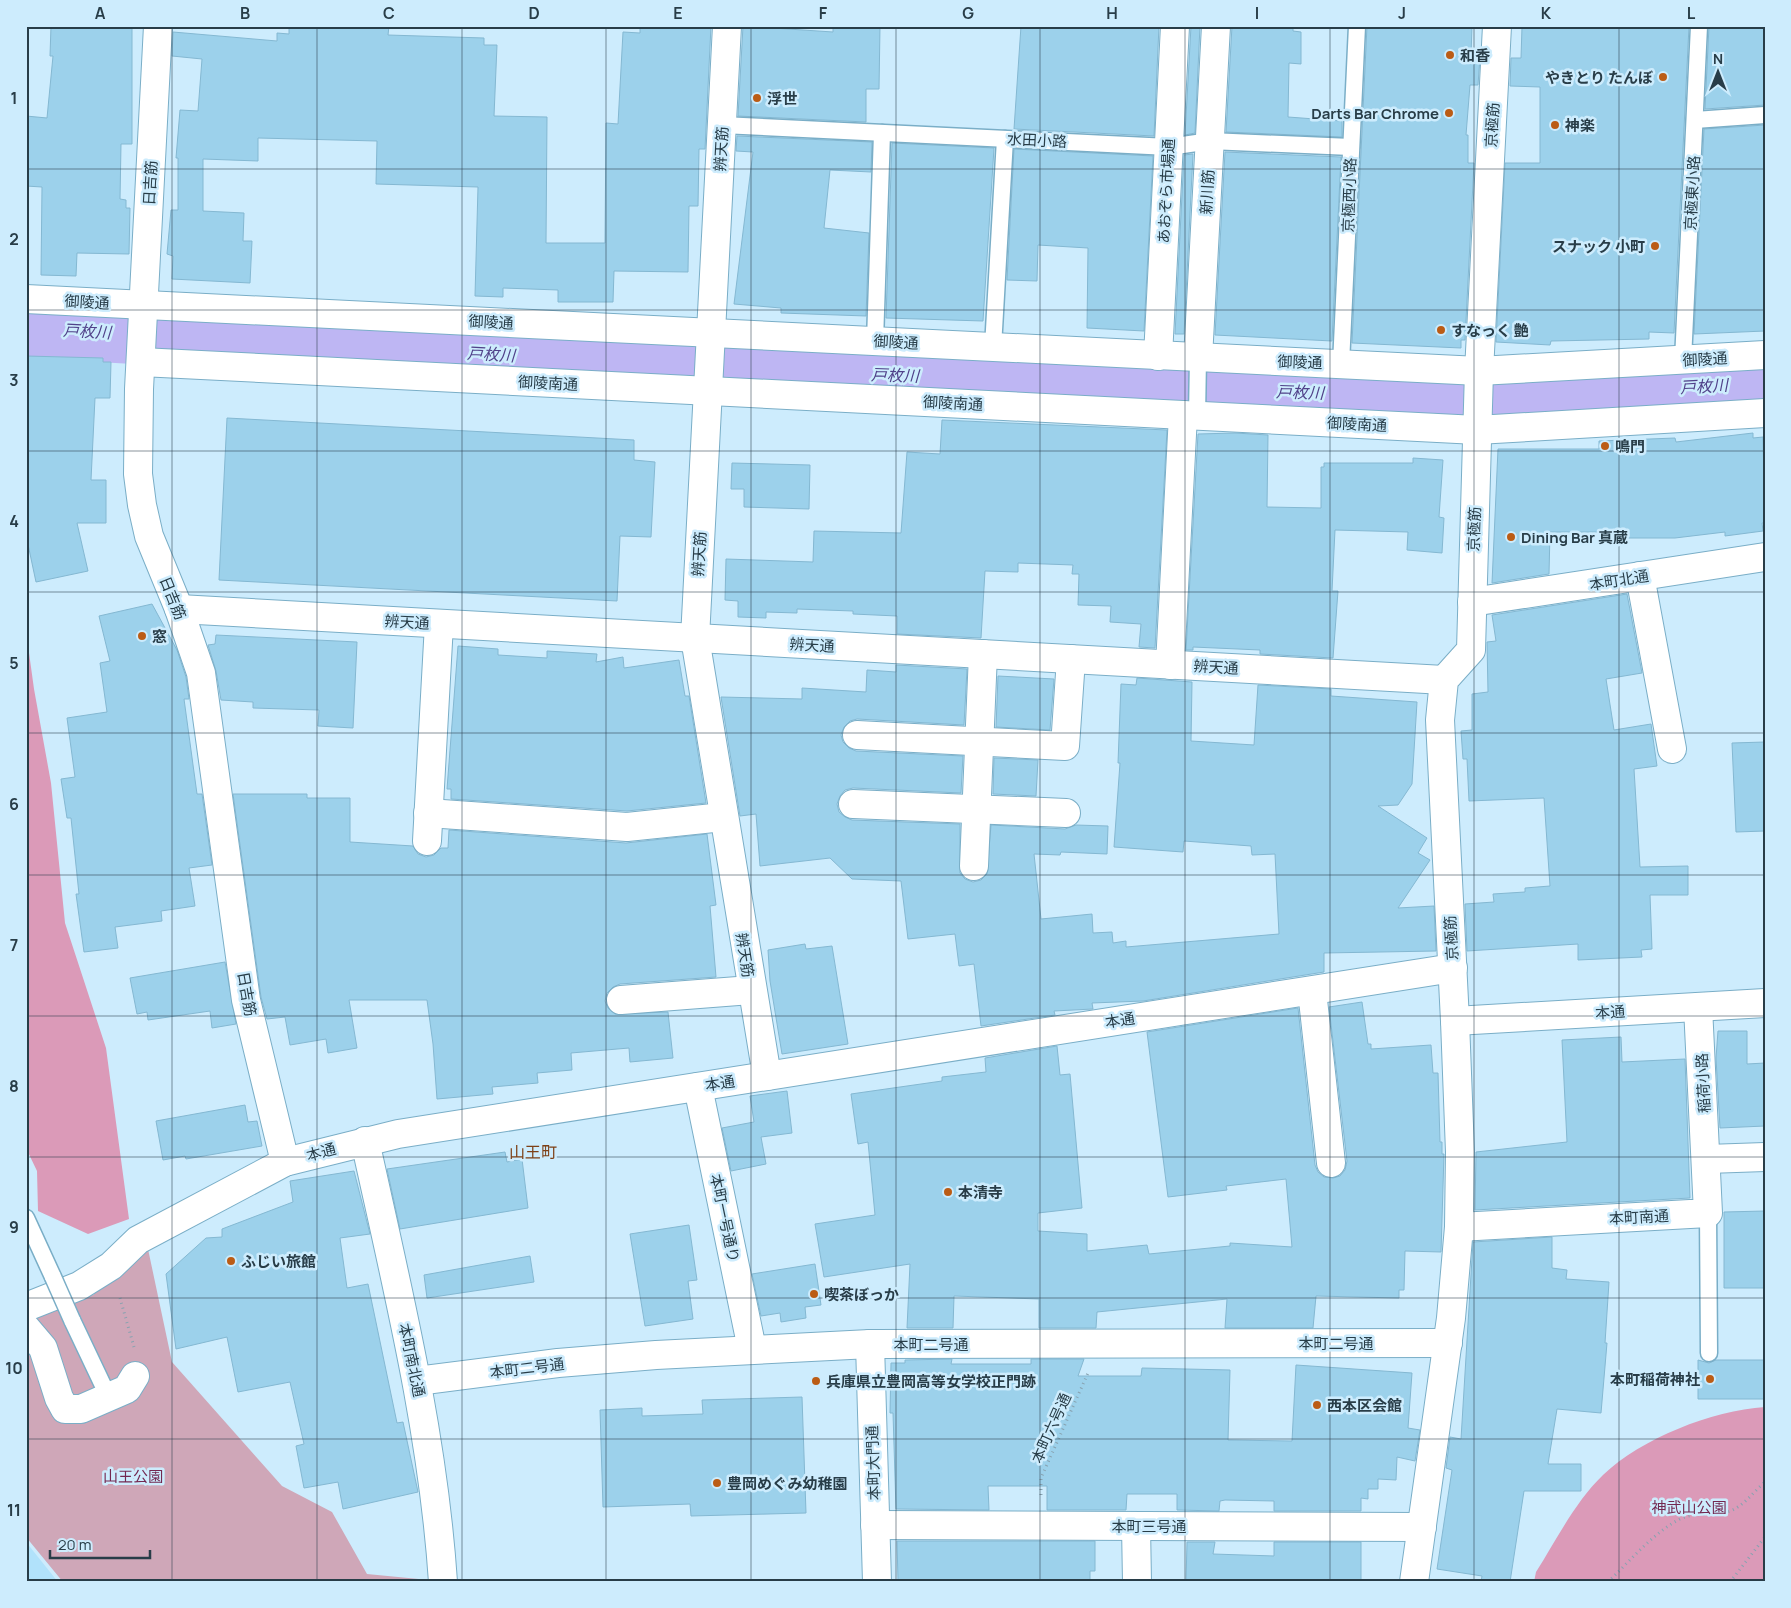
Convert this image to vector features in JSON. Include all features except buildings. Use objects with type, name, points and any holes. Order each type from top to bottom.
[{"type":"street","name":"日吉筋","points":[[158,26],[138,443],[142,505],[149,536],[179,609],[201,673],[246,1000],[286,1162]]},
{"type":"street","name":"辨天筋","points":[[727,26],[695,638],[751,990],[767,1076]]},
{"type":"street","name":"あおぞら市場通","points":[[1158,356],[1175,26]]},
{"type":"street","name":"新川筋","points":[[1198,363],[1216,26]]},
{"type":"street","name":"京極筋","points":[[1414,1582],[1448,1343],[1459,1227],[1460,1152],[1453,968],[1440,720],[1444,680],[1471,650],[1479,375],[1497,26]]},
{"type":"street","name":"御陵通","points":[[26,299],[144,309],[711,338],[875,341],[993,347],[1158,356],[1198,363],[1341,364],[1479,375],[1765,355]]},
{"type":"street","name":"御陵南通","points":[[141,358],[708,386],[1192,413],[1477,425],[1765,413]]},
{"type":"street","points":[[1170,665],[1192,413]]},
{"type":"street","name":"本町北通","points":[[1472,602],[1765,557]]},
{"type":"street","points":[[1640,576],[1672,749]]},
{"type":"street","name":"辨天通","points":[[179,609],[1444,680]]},
{"type":"street","points":[[426,840],[439,624]]},
{"type":"street","points":[[974,866],[983,654]]},
{"type":"street","points":[[857,735],[1065,746],[1071,659]]},
{"type":"street","points":[[854,804],[1066,814]]},
{"type":"street","points":[[428,814],[627,827],[723,817]]},
{"type":"street","name":"本通","points":[[26,1307],[79,1286],[111,1266],[138,1240],[286,1162],[365,1141],[398,1134],[1453,968]]},
{"type":"street","points":[[621,1000],[751,990]]},
{"type":"street","points":[[1312,990],[1331,1163]]},
{"type":"street","name":"本通","points":[[1455,1022],[1765,1003]]},
{"type":"street","name":"稲荷小路","points":[[1698,1006],[1707,1159]]},
{"type":"street","name":"本町一号通り","points":[[698,1087],[752,1349]]},
{"type":"street","name":"本町南北通","points":[[365,1141],[426,1428],[440,1534],[443,1582]]},
{"type":"street","points":[[1708,1213],[1707,1159],[1765,1157]]},
{"type":"street","name":"本町南通","points":[[1459,1227],[1708,1213]]},
{"type":"street","points":[[26,1328],[43,1348],[65,1409],[81,1409],[109,1398],[127,1389],[135,1376]]},
{"type":"street","name":"本町二号通","points":[[417,1381],[558,1363],[752,1349],[870,1344],[1448,1343]]},
{"type":"street","name":"本町大門通","points":[[870,1344],[877,1582]]},
{"type":"street","name":"本町三号通","points":[[875,1525],[1422,1527]]},
{"type":"street","points":[[1136,1526],[1137,1582]]},
{"type":"lane","name":"京極西小路","points":[[1341,364],[1356,26]]},
{"type":"lane","name":"京極東小路","points":[[1683,360],[1699,26]]},
{"type":"lane","points":[[1695,120],[1765,115]]},
{"type":"lane","name":"水田小路","points":[[722,125],[1169,147],[1210,141],[1351,147]]},
{"type":"lane","points":[[875,341],[882,133]]},
{"type":"lane","points":[[993,347],[1004,139]]},
{"type":"lane","points":[[1192,413],[1198,363]]},
{"type":"lane","points":[[1708,1213],[1709,1354]]},
{"type":"lane","points":[[26,1218],[109,1398]]},
{"type":"path","points":[[111,1266],[137,1358],[135,1376]]},
{"type":"path","name":"本町六号通","points":[[1042,1526],[1042,1478],[1101,1344]]},
{"type":"path","points":[[1608,1582],[1665,1529],[1681,1519],[1727,1512],[1739,1506],[1765,1482]]},
{"type":"path","points":[[1730,1582],[1765,1536]]},
{"type":"shaded area","points":[[26,1542],[58,1582],[26,1582]]},
{"type":"green space","points":[[26,631],[34,689],[51,783],[65,923],[106,1048],[129,1219],[88,1234],[38,1211],[37,1171],[26,1148]]},
{"type":"green space","name":"山王公園","points":[[148,1249],[172,1362],[282,1486],[332,1512],[367,1574],[429,1580],[429,1582],[63,1582],[26,1537],[26,1323],[77,1299],[93,1295]]},
{"type":"green space","name":"神武山公園","points":[[1765,1407],[1765,1582],[1534,1582],[1536,1572],[1575,1509],[1603,1475],[1619,1462],[1637,1449],[1678,1429],[1722,1414]]},
{"type":"waterway","name":"戸枚川","points":[[26,328],[752,368],[1429,398],[1495,398],[1765,382]]},
{"type":"place","name":"和香","points":[[1450,55]]},
{"type":"place","name":"やきとり たんぼ","points":[[1663,77]]},
{"type":"place","name":"浮世","points":[[757,98]]},
{"type":"place","name":"Darts Bar Chrome","points":[[1449,113]]},
{"type":"place","name":"神楽","points":[[1555,125]]},
{"type":"place","name":"スナック 小町","points":[[1655,246]]},
{"type":"place","name":"すなっく 艶","points":[[1441,330]]},
{"type":"place","name":"鳴門","points":[[1605,446]]},
{"type":"place","name":"Dining Bar 真蔵","points":[[1511,537]]},
{"type":"place","name":"窓","points":[[142,636]]},
{"type":"place","name":"本清寺","points":[[948,1192]]},
{"type":"place","name":"ふじい旅館","points":[[231,1261]]},
{"type":"place","name":"喫茶ぼっか","points":[[814,1294]]},
{"type":"place","name":"本町稲荷神社","points":[[1710,1379]]},
{"type":"place","name":"兵庫県立豊岡高等女学校正門跡","points":[[816,1381]]},
{"type":"place","name":"西本区会館","points":[[1317,1405]]},
{"type":"place","name":"豊岡めぐみ幼稚園","points":[[717,1483]]},
{"type":"district","name":"山王町","points":[[533,1152]]}]
